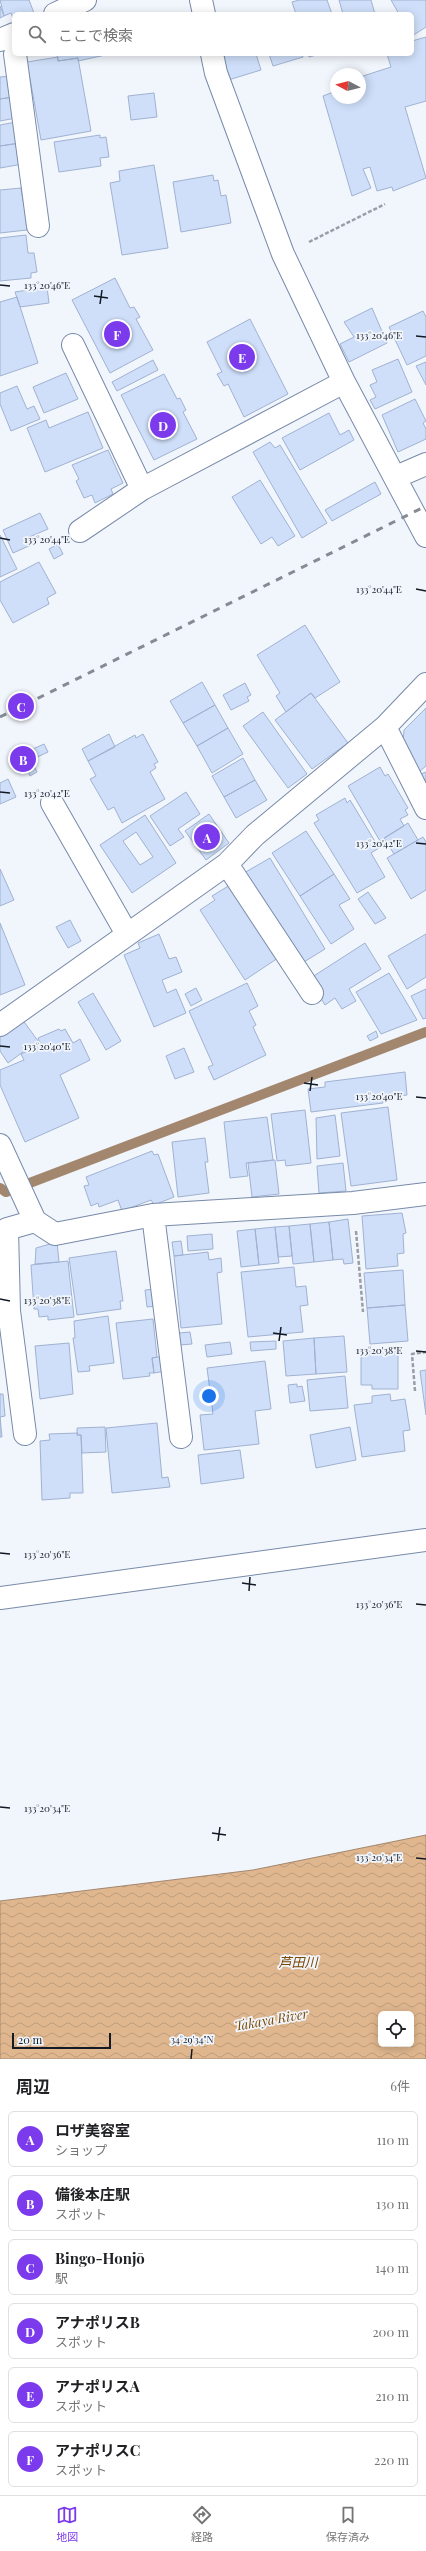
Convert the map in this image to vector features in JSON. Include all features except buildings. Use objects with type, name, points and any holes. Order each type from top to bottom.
[{"type":"street","points":[[59,12],[85,0]]},
{"type":"street","points":[[201,0],[204,12]]},
{"type":"street","points":[[13,56],[38,226]]},
{"type":"street","points":[[212,56],[216,73],[284,254],[344,382],[396,477],[426,536]]},
{"type":"street","points":[[73,345],[142,489]]},
{"type":"street","points":[[80,531],[142,489],[344,382]]},
{"type":"street","points":[[396,477],[426,464]]},
{"type":"street","points":[[0,1024],[227,864],[255,835],[385,727],[426,684]]},
{"type":"street","points":[[385,727],[426,808]]},
{"type":"street","points":[[52,802],[127,934]]},
{"type":"street","points":[[227,864],[312,993]]},
{"type":"street","points":[[0,1145],[35,1220],[55,1234],[153,1216],[353,1203],[426,1194]]},
{"type":"street","points":[[153,1216],[181,1437]]},
{"type":"street","points":[[25,1434],[9,1311],[7,1229],[35,1220]]},
{"type":"street","points":[[0,1598],[426,1540]]},
{"type":"path","points":[[284,254],[384,204]]},
{"type":"path","points":[[353,1203],[363,1312]]},
{"type":"path","points":[[415,1391],[412,1354],[426,1352]]},
{"type":"water","name":"芦田川","points":[[426,1835],[426,2059],[0,2059],[0,1901],[253,1870]]},
{"type":"waterway","points":[[0,1188],[6,1192],[426,1032]]},
{"type":"railway","points":[[0,717],[426,506]]},
{"type":"place","name":"アナポリスC","points":[[117,334]]},
{"type":"place","name":"アナポリスA","points":[[242,357]]},
{"type":"place","name":"アナポリスB","points":[[163,425]]},
{"type":"place","name":"Bingo-Honjō","points":[[21,706]]},
{"type":"place","name":"備後本庄駅","points":[[23,759]]},
{"type":"place","name":"ロザ美容室","points":[[207,837]]},
{"type":"water label","name":"Takaya River","points":[[271,2019]]}]
